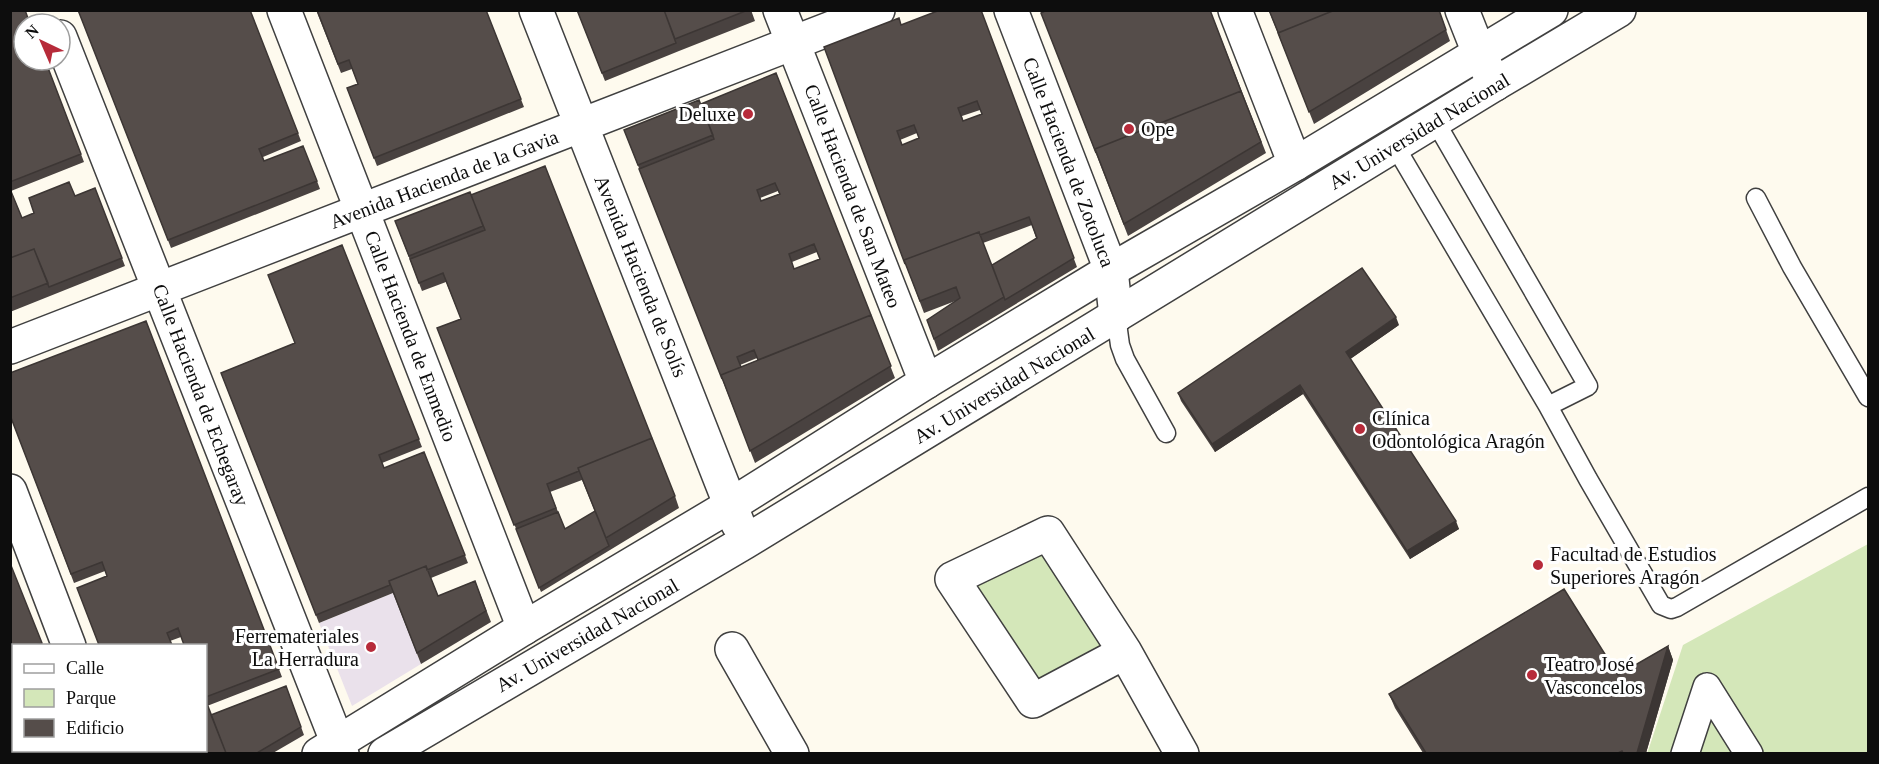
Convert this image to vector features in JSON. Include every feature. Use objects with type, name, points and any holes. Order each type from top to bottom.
[{"type":"street","name":"Calle Hacienda de Enmedio","points":[[284,10],[524,628]]},
{"type":"street","name":"Avenida Hacienda de Solís","points":[[536,10],[745,542]]},
{"type":"street","name":"Calle Hacienda de San Mateo","points":[[780,10],[926,382]]},
{"type":"street","name":"Avenida Hacienda de la Gavia","points":[[10,347],[878,10]]},
{"type":"street","name":"Calle Hacienda de Zotoluca","points":[[1011,10],[1111,270],[1116,316]]},
{"type":"street","points":[[1235,10],[1295,164]]},
{"type":"street","points":[[1462,10],[1479,53],[1495,84]]},
{"type":"street","name":"Av. Universidad Nacional","points":[[333,750],[524,628],[731,505],[926,382],[1551,10]]},
{"type":"street","name":"Av. Universidad Nacional","points":[[385,753],[745,542],[1619,10]]},
{"type":"street","name":"Calle Hacienda de Echegaray","points":[[72,67],[160,289],[333,750]]},
{"type":"street","points":[[10,491],[69,644]]},
{"type":"street","points":[[1125,652],[1033,701],[952,579],[1048,533],[1125,652],[1182,753]]},
{"type":"street","points":[[732,649],[792,753]]},
{"type":"street","points":[[1685,753],[1707,687],[1749,753]]},
{"type":"lane","points":[[1435,122],[1588,386],[1548,406]]},
{"type":"lane","points":[[1395,146],[1548,406],[1661,605],[1671,609],[1677,607],[1869,497]]},
{"type":"lane","points":[[1756,198],[1792,267],[1869,397]]},
{"type":"lane","points":[[1116,316],[1120,345],[1125,358],[1166,433]]},
{"type":"shaded area","name":"Ferremateriales La Herradura","points":[[393,593],[421,664],[352,706],[319,623]]},
{"type":"green space","points":[[1868,544],[1868,753],[1647,754],[1683,645]]},
{"type":"green space","points":[[1041,549],[1105,648],[1036,681],[972,584]]},
{"type":"building","points":[[10,10],[25,10],[26,12],[12,12],[12,72],[50,72],[81,154],[10,182]]},
{"type":"building","points":[[78,10],[250,10],[298,133],[259,149],[264,161],[303,146],[317,181],[168,240]]},
{"type":"building","points":[[317,10],[486,10],[521,99],[374,158],[347,88],[358,84],[349,60],[338,64]]},
{"type":"building","points":[[577,10],[664,10],[676,43],[602,73]]},
{"type":"building","points":[[664,10],[748,10],[675,39]]},
{"type":"building","points":[[940,10],[981,10],[1074,258],[1005,300],[992,265],[1037,238],[1029,217],[980,235],[979,232],[904,260],[905,264],[824,47],[899,18],[901,25]],"holes":[[[977,101],[982,114],[963,121],[958,108]],[[914,125],[919,138],[902,145],[897,131]]]},
{"type":"building","points":[[1047,10],[1210,10],[1241,91],[1095,149],[1096,153],[1041,13]]},
{"type":"building","points":[[1269,10],[1335,10],[1278,33]]},
{"type":"building","points":[[1335,10],[1439,10],[1446,30],[1309,112],[1278,33]]},
{"type":"building","points":[[776,73],[871,315],[758,360],[754,350],[737,357],[741,367],[721,375],[722,379],[639,169],[714,139],[701,104]],"holes":[[[775,183],[780,194],[761,201],[757,190]],[[814,244],[820,259],[794,269],[789,254]]]},
{"type":"building","points":[[1241,91],[1261,142],[1124,224],[1095,149]]},
{"type":"building","points":[[699,100],[713,135],[638,165],[624,130]]},
{"type":"building","points":[[545,166],[652,438],[578,468],[579,471],[547,484],[556,508],[514,525],[437,328],[461,319],[443,273],[419,283],[410,259],[485,230],[471,195]]},
{"type":"building","points":[[69,182],[75,196],[95,188],[122,258],[49,287],[34,249],[10,258],[10,189],[22,218],[34,213],[29,198]]},
{"type":"building","points":[[470,192],[483,226],[409,256],[395,221]]},
{"type":"building","points":[[979,232],[1004,297],[934,339],[927,320],[960,298],[956,287],[920,301],[904,260]]},
{"type":"building","points":[[342,245],[419,439],[379,455],[384,468],[424,452],[465,555],[427,570],[426,566],[389,581],[390,585],[316,615],[221,373],[295,343],[268,275]]},
{"type":"building","points":[[34,249],[48,283],[10,298],[10,258]]},
{"type":"building","name":"Clínica Odontológica Aragón","points":[[1362,268],[1396,317],[1346,352],[1456,521],[1407,551],[1300,385],[1212,444],[1178,393]]},
{"type":"building","points":[[871,315],[891,366],[750,451],[721,375]]},
{"type":"building","points":[[146,321],[279,669],[207,697],[207,644],[184,644],[178,628],[167,633],[172,644],[99,644],[77,588],[107,576],[102,562],[71,574],[10,415],[10,373]]},
{"type":"building","points":[[652,438],[675,496],[606,538],[578,468]]},
{"type":"building","points":[[595,511],[609,546],[539,588],[516,529],[558,512],[565,529]]},
{"type":"building","points":[[10,563],[42,643],[12,644],[12,752],[85,753],[10,753]]},
{"type":"building","points":[[426,566],[438,596],[475,581],[486,611],[417,653],[389,581]]},
{"type":"building","name":"Teatro José Vasconcelos","points":[[1564,589],[1618,675],[1668,646],[1637,753],[1623,753],[1622,751],[1618,753],[1426,753],[1389,694]]},
{"type":"building","points":[[286,686],[301,727],[257,753],[226,753],[211,715]]},
{"type":"building","points":[[207,704],[226,753],[140,753],[207,752]]},
{"type":"place","name":"Deluxe","points":[[748,114]]},
{"type":"place","name":"Ope","points":[[1129,129]]},
{"type":"place","name":"Clínica Odontológica Aragón","points":[[1360,429]]},
{"type":"place","name":"Facultad de Estudios Superiores Aragón","points":[[1538,565]]},
{"type":"place","name":"Ferremateriales La Herradura","points":[[371,647]]},
{"type":"place","name":"Teatro José Vasconcelos","points":[[1532,675]]}]
